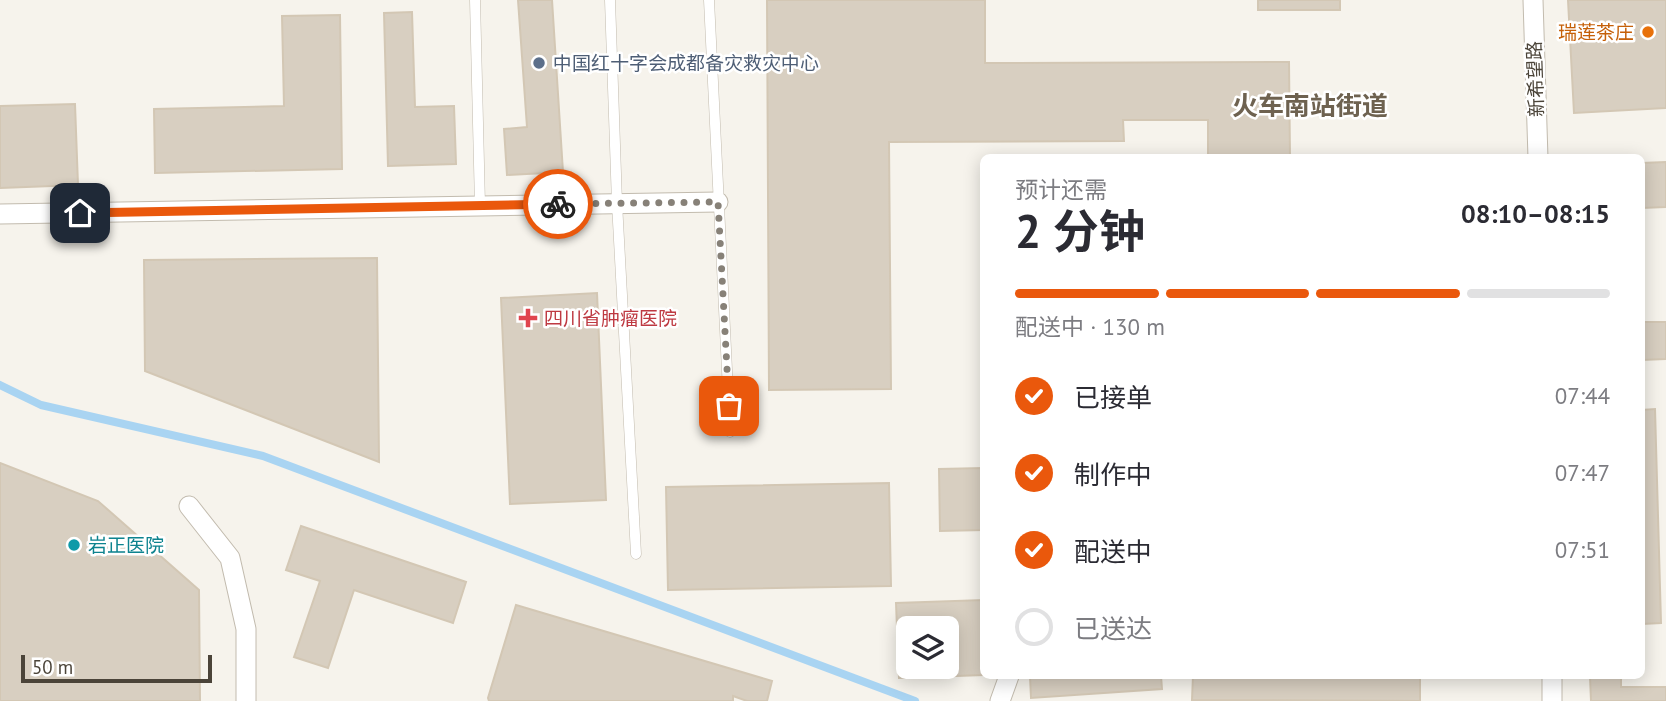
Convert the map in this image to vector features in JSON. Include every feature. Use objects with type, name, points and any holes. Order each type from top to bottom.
[{"type":"street","name":"新希望路","points":[[1533,0],[1538,154]]},
{"type":"street","points":[[0,214],[718,202]]},
{"type":"street","points":[[189,506],[230,558],[246,628],[246,701]]},
{"type":"street","points":[[1000,701],[1008,679]]},
{"type":"street","points":[[1552,679],[1552,701]]},
{"type":"lane","points":[[475,0],[480,205]]},
{"type":"lane","points":[[610,0],[617,203],[636,554]]},
{"type":"lane","points":[[709,0],[730,432]]},
{"type":"building","name":"中国红十字会成都备灾救灾中心","points":[[518,0],[552,0],[563,172],[507,175],[504,129],[527,127]]},
{"type":"building","points":[[767,0],[985,0],[985,63],[1289,62],[1290,154],[1208,154],[1208,120],[1123,120],[1124,141],[889,142],[891,389],[769,390]]},
{"type":"building","points":[[1258,0],[1340,0],[1340,10],[1258,10]]},
{"type":"building","points":[[1568,0],[1666,0],[1666,108],[1574,113]]},
{"type":"building","points":[[412,12],[415,107],[454,106],[456,164],[388,166],[384,13]]},
{"type":"building","points":[[340,15],[342,169],[155,173],[154,109],[284,106],[282,16]]},
{"type":"building","points":[[75,104],[78,185],[0,188],[0,106]]},
{"type":"building","points":[[1666,162],[1666,207],[1645,208],[1645,163]]},
{"type":"building","points":[[377,258],[379,462],[145,371],[144,260]]},
{"type":"building","points":[[597,293],[606,500],[510,504],[501,298]]},
{"type":"building","points":[[1645,322],[1666,322],[1666,359],[1645,360]]},
{"type":"building","points":[[1655,409],[1661,623],[1645,624],[1645,410]]},
{"type":"building","name":"岩正医院","points":[[0,463],[98,501],[199,590],[200,701],[0,701]]},
{"type":"building","points":[[980,468],[980,530],[940,531],[939,469]]},
{"type":"building","points":[[889,483],[891,586],[668,590],[666,487]]},
{"type":"building","points":[[301,526],[466,582],[453,623],[354,590],[328,668],[294,657],[320,581],[286,570]]},
{"type":"building","points":[[980,600],[980,675],[959,676],[959,616],[897,616],[896,603]]},
{"type":"building","points":[[516,605],[772,681],[767,701],[747,701],[733,696],[733,701],[489,701]]},
{"type":"building","points":[[1030,679],[1161,679],[1162,689],[1031,698]]},
{"type":"building","points":[[1193,679],[1420,679],[1420,701],[1192,700]]},
{"type":"building","points":[[1590,679],[1621,679],[1621,687],[1666,687],[1666,701],[1591,701]]},
{"type":"waterway","points":[[0,385],[41,405],[263,456],[915,701]]},
{"type":"way so far","points":[[558,204],[718,202],[729,406]]},
{"type":"place","name":"瑞莲茶庄","points":[[1648,32]]},
{"type":"place","name":"中国红十字会成都备灾救灾中心","points":[[539,63]]},
{"type":"place","name":"四川省肿瘤医院","points":[[528,318]]},
{"type":"place","name":"岩正医院","points":[[74,545]]},
{"type":"district","name":"火车南站街道","points":[[1310,106]]},
{"type":"route","points":[[80,213],[558,204]]}]
